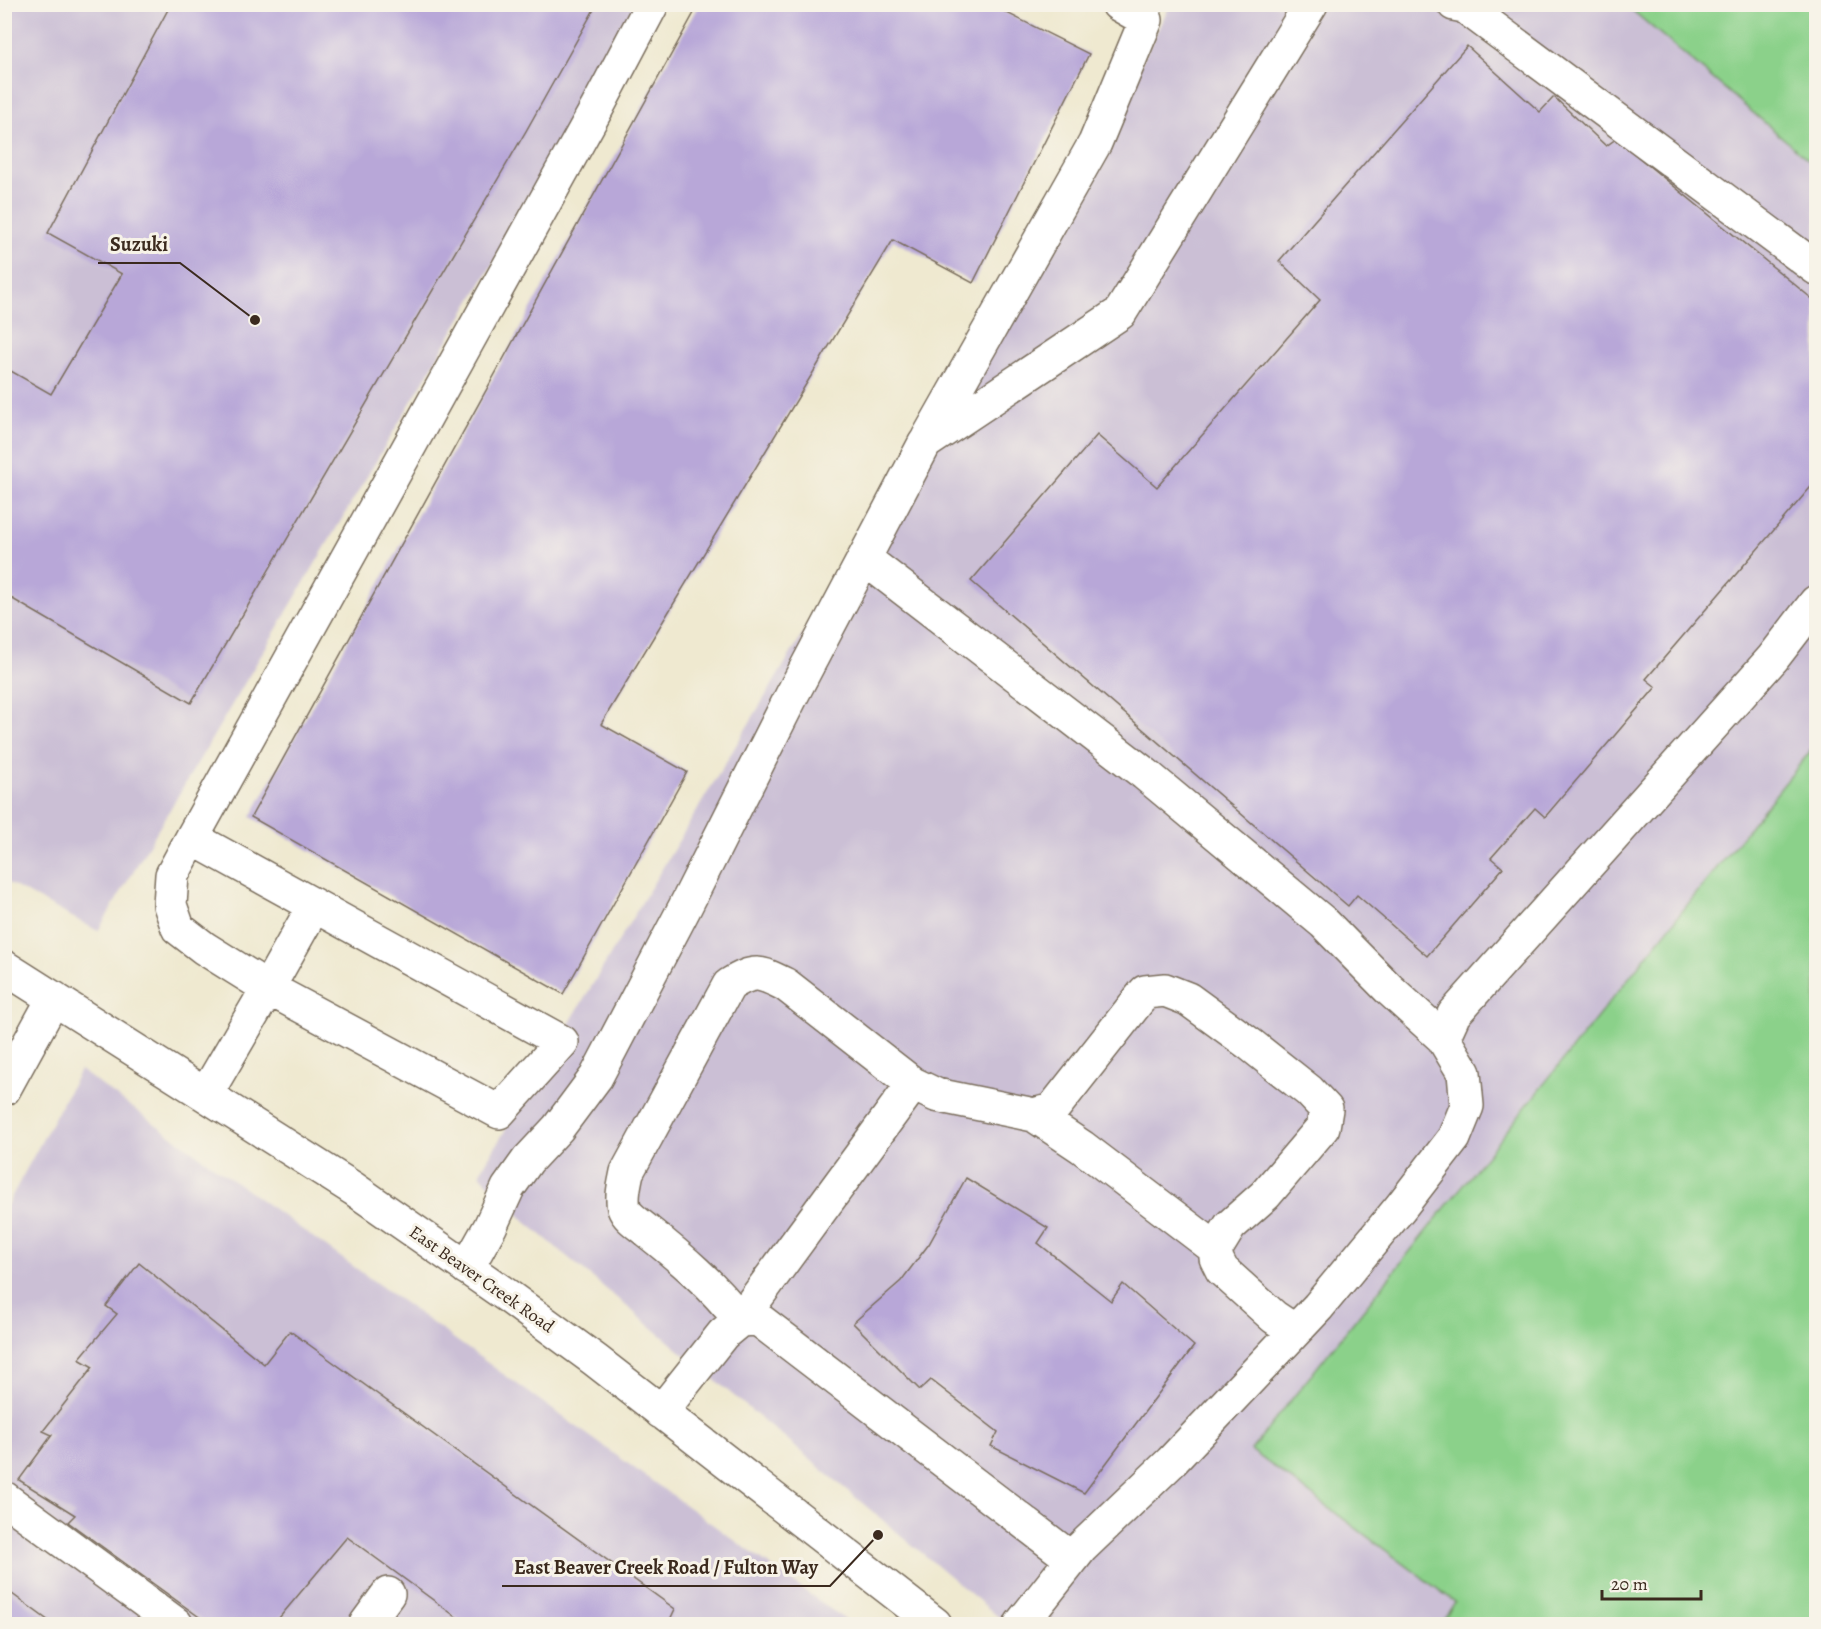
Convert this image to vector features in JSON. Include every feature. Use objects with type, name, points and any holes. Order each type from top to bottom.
[{"type":"street","points":[[192,838],[562,1042],[499,1112],[268,988],[204,948],[178,928],[170,905],[172,875],[192,838],[597,108],[652,4]]},
{"type":"street","points":[[467,1268],[508,1188],[528,1160],[558,1128],[596,1077],[792,695],[926,442],[1095,143],[1146,20],[1118,4]]},
{"type":"street","points":[[926,442],[1120,313],[1311,4]]},
{"type":"street","points":[[1454,4],[1464,6],[1816,268]]},
{"type":"street","points":[[865,559],[1127,760],[1324,923],[1389,989],[1443,1038],[1464,1073],[1467,1106],[1454,1138],[1393,1217],[1318,1307],[1171,1462],[1072,1559],[1020,1624]]},
{"type":"street","points":[[1443,1038],[1454,1014],[1476,987],[1773,658],[1816,602]]},
{"type":"street","points":[[206,1094],[314,906]]},
{"type":"street","name":"East Beaver Creek Road","points":[[4,967],[354,1189],[467,1268],[595,1360],[935,1624]]},
{"type":"street","points":[[740,1320],[721,1296],[693,1268],[624,1210],[623,1191],[627,1172],[729,985],[744,975],[763,974],[786,985],[913,1084],[936,1095],[1034,1115],[1099,1160],[1216,1249]]},
{"type":"street","points":[[1034,1115],[1052,1110],[1145,992],[1165,990],[1188,999],[1251,1045],[1309,1092],[1326,1109],[1323,1127],[1265,1195],[1230,1226],[1216,1249],[1216,1258],[1222,1270],[1274,1317],[1295,1331]]},
{"type":"street","points":[[4,1089],[54,998]]},
{"type":"street","points":[[661,1412],[723,1334],[740,1320],[913,1084]]},
{"type":"street","points":[[740,1320],[758,1318],[1072,1559]]},
{"type":"street","points":[[4,1498],[176,1624]]},
{"type":"street","points":[[366,1624],[388,1594]]},
{"type":"shaded area","points":[[4,5],[646,5],[98,931],[5,881]]},
{"type":"shaded area","points":[[1170,5],[1626,5],[1816,166],[1816,744],[1252,1450],[1455,1602],[1441,1624],[1007,1624],[527,1223],[479,1174],[1124,98]]},
{"type":"shaded area","points":[[80,1070],[851,1624],[5,1624],[5,1209]]},
{"type":"green space","points":[[1626,5],[1816,5],[1816,166]]},
{"type":"green space","points":[[1816,744],[1816,1624],[1441,1624],[1455,1602],[1251,1450]]},
{"type":"building","points":[[171,4],[597,4],[526,131],[191,703],[4,594],[4,367],[51,394],[122,274],[48,233]]},
{"type":"building","points":[[699,4],[989,4],[1089,54],[973,283],[893,240],[601,724],[687,772],[563,994],[251,817]]},
{"type":"building","points":[[1467,46],[1540,112],[1554,97],[1606,146],[1616,139],[1816,302],[1816,481],[1646,679],[1656,687],[1545,817],[1535,808],[1491,858],[1503,868],[1427,956],[1357,895],[1348,906],[971,581],[1097,435],[1157,487],[1320,300],[1279,261]]},
{"type":"building","points":[[966,1178],[1048,1228],[1038,1243],[1111,1301],[1123,1284],[1194,1346],[1084,1493],[991,1446],[998,1432],[931,1380],[920,1390],[853,1323],[901,1281],[929,1244]]},
{"type":"building","points":[[139,1263],[264,1364],[290,1331],[675,1609],[668,1624],[466,1624],[347,1537],[274,1624],[209,1624],[68,1522],[75,1515],[19,1480],[52,1435],[43,1431],[93,1367],[79,1359],[117,1314],[106,1306]]},
{"type":"building","points":[[4,1588],[53,1624],[4,1624]]},
{"type":"place","name":"Suzuki","points":[[255,320]]},
{"type":"place","name":"East Beaver Creek Road / Fulton Way","points":[[878,1535]]}]
